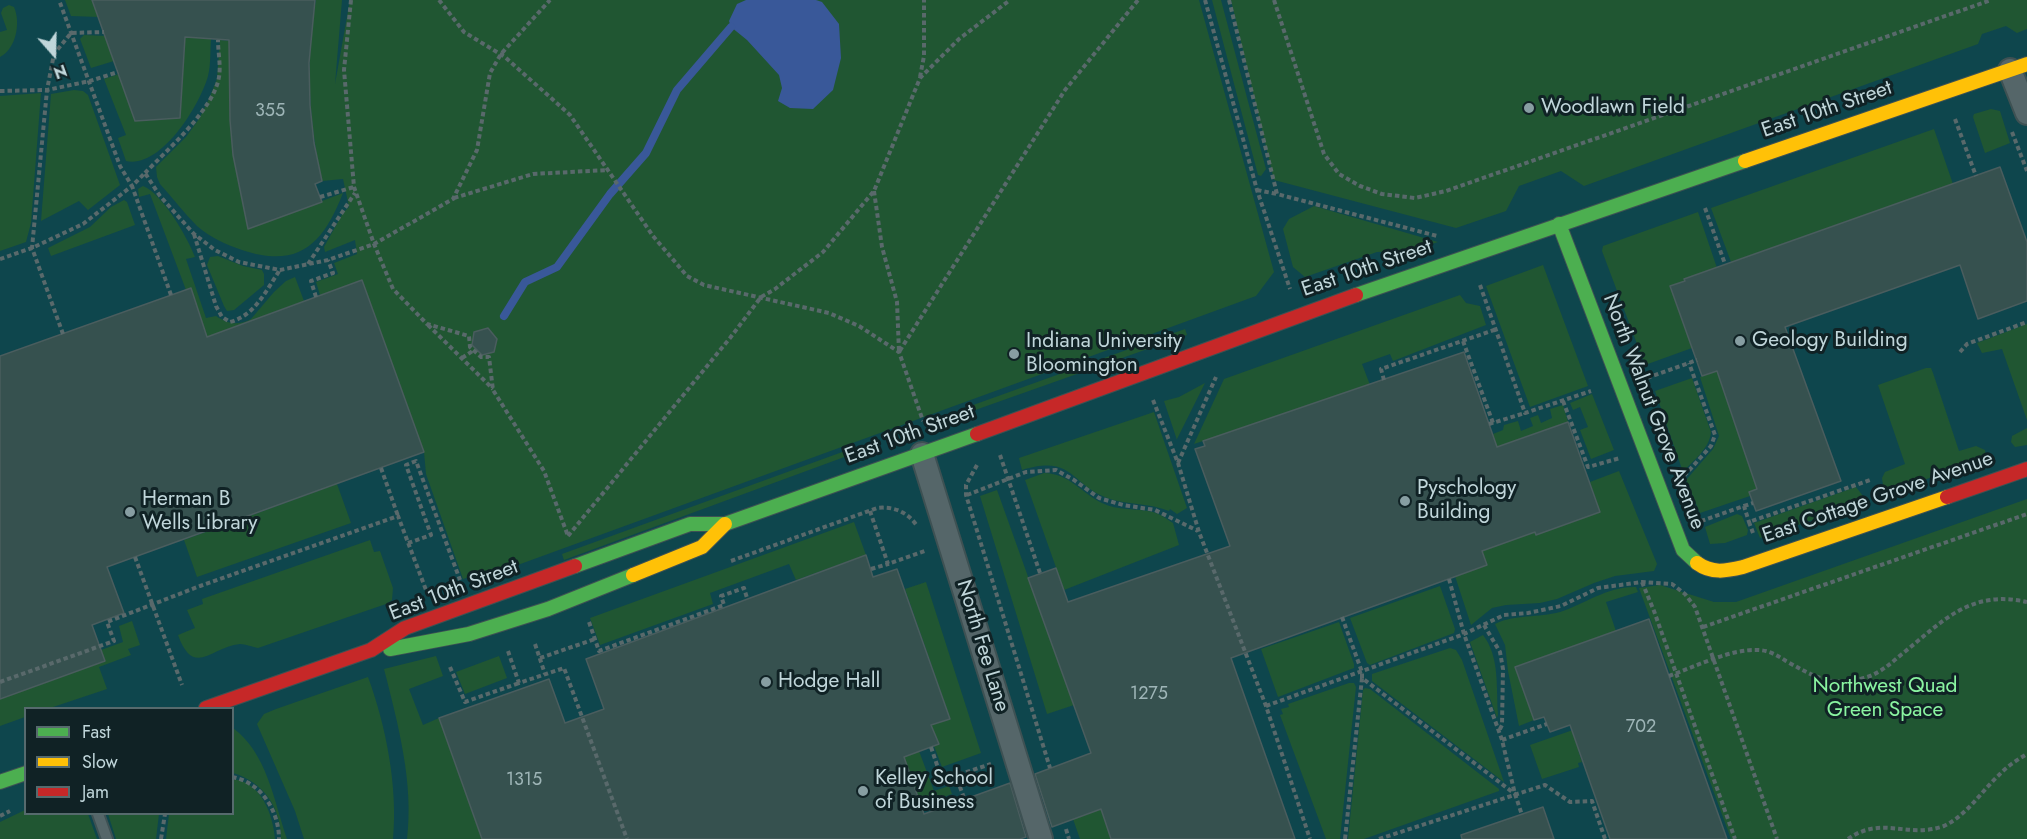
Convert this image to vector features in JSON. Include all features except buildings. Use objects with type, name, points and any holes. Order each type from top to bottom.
[{"type":"street","points":[[2019,67],[2019,120]]},
{"type":"street","name":"East 10th Street","points":[[209,707],[371,650],[405,628],[690,524],[725,524],[1298,315],[2019,67]]},
{"type":"street","name":"North Walnut Grove Avenue","points":[[1559,224],[1683,550],[1696,564],[1717,573],[1743,567]]},
{"type":"street","name":"North Fee Lane","points":[[922,454],[1041,839]]},
{"type":"street","name":"East Cottage Grove Avenue","points":[[1743,567],[2027,469]]},
{"type":"street","name":"East 10th Street","points":[[371,650],[397,648],[469,634],[525,617],[702,547],[725,524]]},
{"type":"street","points":[[0,782],[24,774]]},
{"type":"lane","points":[[99,815],[107,839]]},
{"type":"path","points":[[59,0],[120,166],[132,186],[171,295]]},
{"type":"path","points":[[351,0],[344,70],[355,190],[374,244],[393,289],[493,390],[544,471],[570,542]]},
{"type":"path","points":[[439,0],[464,32],[501,54],[570,115],[653,236],[687,276],[704,285],[829,313],[859,326],[899,352]]},
{"type":"path","points":[[453,199],[477,150],[490,74],[501,54],[550,0]]},
{"type":"path","points":[[568,536],[761,297],[823,252],[874,191],[920,78],[924,56],[924,0]]},
{"type":"path","points":[[920,78],[958,39],[1010,0]]},
{"type":"path","points":[[899,352],[1065,90],[1138,0]]},
{"type":"path","points":[[1205,0],[1257,190],[1290,290]]},
{"type":"path","points":[[1229,0],[1277,194]]},
{"type":"path","points":[[1274,0],[1324,154],[1339,174],[1360,186],[1382,194],[1415,198],[1446,191],[1991,0]]},
{"type":"path","points":[[63,334],[32,248],[47,90],[54,54],[71,33],[104,32]]},
{"type":"path","points":[[0,259],[32,248],[83,224],[132,186],[183,135],[210,100],[219,78],[218,40]]},
{"type":"path","points":[[0,91],[47,90],[90,81],[118,72]]},
{"type":"path","points":[[1944,122],[1964,115]]},
{"type":"path","points":[[1955,118],[1976,176]]},
{"type":"path","points":[[2019,120],[2027,171]]},
{"type":"path","points":[[145,173],[160,196],[194,234],[215,250],[239,262],[280,270],[328,260],[374,244],[453,199],[533,174],[608,170]]},
{"type":"path","points":[[320,197],[355,190]]},
{"type":"path","points":[[308,265],[355,190]]},
{"type":"path","points":[[1257,190],[1444,238]]},
{"type":"path","points":[[874,191],[882,247],[897,302],[899,352],[923,421]]},
{"type":"path","points":[[1694,212],[1716,204]]},
{"type":"path","points":[[1705,208],[1725,264]]},
{"type":"path","points":[[194,234],[216,306],[222,317],[230,322],[239,320],[251,312],[280,270]]},
{"type":"path","points":[[316,297],[311,281],[333,273],[328,260]]},
{"type":"path","points":[[1469,289],[1491,280]]},
{"type":"path","points":[[1480,285],[1525,413]]},
{"type":"path","points":[[1959,352],[1967,344],[2027,322]]},
{"type":"path","points":[[427,324],[469,336],[470,347],[481,357],[489,357],[493,390]]},
{"type":"path","points":[[1384,380],[1381,369],[1494,330]]},
{"type":"path","points":[[1463,341],[1491,424],[1597,388]]},
{"type":"path","points":[[462,358],[474,350]]},
{"type":"path","points":[[1652,376],[1697,360]]},
{"type":"path","points":[[1678,467],[1682,478],[1711,446],[1715,435],[1689,363]]},
{"type":"path","points":[[1642,367],[1646,378]]},
{"type":"path","points":[[1179,464],[1216,377],[1206,381]]},
{"type":"path","points":[[1142,404],[1163,396]]},
{"type":"path","points":[[1153,400],[1179,464],[1198,532],[1266,706],[1310,839]]},
{"type":"path","points":[[1563,401],[1588,467],[1615,460]]},
{"type":"path","points":[[993,456],[1011,450]]},
{"type":"path","points":[[1000,454],[1040,573]]},
{"type":"path","points":[[408,543],[431,535],[406,465],[416,461],[461,582]]},
{"type":"path","points":[[981,463],[976,466],[966,485],[966,495],[1050,768]]},
{"type":"path","points":[[381,468],[424,585]]},
{"type":"path","points":[[966,495],[1026,472],[1056,470],[1099,498],[1123,505],[1155,510],[1198,532]]},
{"type":"path","points":[[1749,522],[1870,480]]},
{"type":"path","points":[[1702,530],[1699,522],[1753,503]]},
{"type":"path","points":[[1744,506],[1754,537]]},
{"type":"path","points":[[728,562],[870,511],[889,507],[913,519],[919,530]]},
{"type":"path","points":[[870,511],[888,564]]},
{"type":"path","points":[[1703,627],[2027,514]]},
{"type":"path","points":[[0,682],[114,641],[107,622],[398,516]]},
{"type":"path","points":[[922,540],[928,562]]},
{"type":"path","points":[[871,569],[925,551]]},
{"type":"path","points":[[135,557],[182,685]]},
{"type":"path","points":[[1449,579],[1464,634],[1502,740],[1522,815]]},
{"type":"path","points":[[1266,706],[1464,634],[1504,615],[1561,606],[1598,588],[1642,582],[1672,584],[1685,594],[1695,607],[1776,839]]},
{"type":"path","points":[[1642,582],[1735,839]]},
{"type":"path","points":[[586,613],[599,652],[724,605],[721,596],[744,588],[747,598]]},
{"type":"path","points":[[1669,676],[1745,650],[1758,650],[1773,653],[1815,677],[1845,682],[1886,668],[1939,624],[1971,603],[2004,599],[2027,602]]},
{"type":"path","points":[[1342,617],[1362,672],[1345,839]]},
{"type":"path","points":[[1484,625],[1500,652],[1503,669],[1502,724],[1499,731]]},
{"type":"path","points":[[540,658],[595,639]]},
{"type":"path","points":[[534,641],[546,674]]},
{"type":"path","points":[[504,643],[519,683]]},
{"type":"path","points":[[450,664],[465,702],[564,668],[627,839]]},
{"type":"path","points":[[535,678],[537,684]]},
{"type":"path","points":[[1362,678],[1515,794]]},
{"type":"path","points":[[1502,740],[1546,724]]},
{"type":"path","points":[[931,747],[942,780],[991,764],[993,771]]},
{"type":"path","points":[[1848,839],[1858,832],[1871,828],[1912,834],[1926,833],[1944,826],[1969,809],[1999,775],[2027,754]]},
{"type":"path","points":[[939,808],[963,798],[956,776]]},
{"type":"path","points":[[234,777],[244,779],[255,786],[264,797],[275,817],[279,839]]},
{"type":"path","points":[[1378,839],[1545,785],[1570,802],[1592,801],[1605,839]]},
{"type":"path","points":[[161,839],[165,815]]},
{"type":"shaded area","name":"Indiana University Bloomington","points":[[0,0],[2027,0],[2027,839],[0,839]]},
{"type":"green space","points":[[65,0],[92,0],[99,17],[71,16]]},
{"type":"green space","points":[[316,0],[342,0],[335,84],[350,0],[1199,0],[1274,272],[1256,296],[482,578],[473,576],[463,579],[426,474],[424,452],[362,281],[320,295],[316,282],[338,274],[334,263],[357,254],[355,240],[325,252],[324,247],[343,213],[349,207],[343,179],[322,181],[314,136],[310,91],[310,46]]},
{"type":"green space","points":[[1212,0],[1221,0],[1266,169],[1261,176],[1258,175]]},
{"type":"green space","name":"Woodlawn Field","points":[[1231,0],[2027,0],[2027,29],[2017,33],[2006,26],[1982,34],[1978,44],[1584,186],[1561,171],[1519,186],[1506,211],[1456,228],[1274,180]]},
{"type":"green space","points":[[9,5],[14,7],[16,13],[16,35],[10,48],[0,57],[0,32],[7,30],[1,13],[3,8]]},
{"type":"green space","points":[[84,35],[106,36],[114,61],[91,68],[80,39]]},
{"type":"green space","points":[[185,37],[211,39],[209,72],[197,103],[188,118],[165,145],[139,161],[126,161],[118,138],[126,135],[104,79],[119,74],[180,118]]},
{"type":"green space","points":[[220,40],[229,41],[233,155],[248,229],[343,193],[327,226],[306,248],[294,254],[262,255],[236,248],[213,237],[192,221],[160,184],[157,177],[156,167],[186,137],[199,119],[209,99],[217,79]]},
{"type":"green space","points":[[74,90],[83,91],[88,95],[120,185],[88,210],[79,201],[41,221],[51,94]]},
{"type":"green space","points":[[41,93],[31,223],[26,242],[0,251],[0,96]]},
{"type":"green space","points":[[1991,109],[2000,111],[2010,143],[1985,153],[1973,117],[1974,114]]},
{"type":"green space","points":[[1934,129],[1953,184],[1731,262],[1711,208]]},
{"type":"green space","points":[[143,186],[158,197],[166,207],[192,249],[195,257],[186,259],[206,318],[216,316],[233,323],[242,323],[251,319],[274,292],[286,281],[295,277],[304,301],[207,337],[191,289],[186,290],[150,194],[139,197],[138,189]]},
{"type":"green space","points":[[124,200],[127,202],[135,225],[51,256],[48,248],[90,227],[111,207]]},
{"type":"green space","points":[[1314,206],[1438,242],[1412,251],[1377,252],[1305,277],[1293,267],[1283,229],[1289,219]]},
{"type":"green space","points":[[1698,212],[1717,268],[1685,281],[1692,348],[1645,365],[1602,251],[1603,246]]},
{"type":"green space","points":[[218,256],[243,266],[262,270],[264,274],[264,285],[234,310],[227,311],[224,306],[207,265],[210,257]]},
{"type":"green space","points":[[1543,265],[1588,386],[1530,407],[1486,286]]},
{"type":"green space","points":[[1460,295],[1466,303],[1480,306],[1486,325],[1393,361],[1390,354],[1362,364],[1370,385],[1194,444],[1224,379]]},
{"type":"green space","points":[[2027,324],[2027,420],[2002,349],[1982,353],[1977,343]]},
{"type":"green space","points":[[1185,329],[1187,335],[964,414],[962,409]]},
{"type":"green space","points":[[1931,368],[1933,373],[1959,451],[1976,446],[1985,450],[1986,457],[1983,460],[1891,491],[1883,485],[1882,478],[1885,472],[1905,464],[1878,385]]},
{"type":"green space","points":[[1717,371],[1757,489],[1749,492],[1750,496],[1700,513],[1686,480],[1713,449],[1719,436],[1700,377]]},
{"type":"green space","points":[[1692,378],[1711,432],[1704,449],[1683,472],[1655,391]]},
{"type":"green space","points":[[1205,383],[1177,440],[1164,401],[1179,397]]},
{"type":"green space","points":[[1592,394],[1614,450],[1591,459],[1580,430],[1588,427],[1580,407],[1573,410],[1570,403]]},
{"type":"green space","points":[[1563,405],[1568,422],[1497,447],[1493,434],[1503,430],[1504,425],[1518,421],[1521,431],[1533,426],[1530,418],[1538,415],[1541,423],[1552,418],[1550,409]]},
{"type":"green space","points":[[1154,412],[1187,508],[1177,514],[1170,509],[1169,511],[1110,499],[1087,487],[1063,469],[1039,466],[1022,470],[1019,458]]},
{"type":"green space","points":[[2027,428],[2027,445],[2015,447],[2011,442],[2012,436]]},
{"type":"green space","points":[[856,447],[858,452],[564,560],[562,554]]},
{"type":"green space","points":[[1619,471],[1657,564],[1654,571],[1615,576],[1557,599],[1540,603],[1492,608],[1471,625],[1455,576],[1487,565],[1482,551],[1600,512],[1590,482]]},
{"type":"green space","points":[[1044,473],[1061,476],[1108,506],[1161,515],[1173,523],[1179,545],[1064,590],[1025,480]]},
{"type":"green space","points":[[337,484],[351,523],[197,577],[184,540]]},
{"type":"green space","points":[[1856,487],[1863,496],[1862,503],[1760,538],[1754,523]]},
{"type":"green space","points":[[997,490],[1074,705],[1047,714],[980,496]]},
{"type":"green space","name":"Northwest Quad Green Space","points":[[2027,499],[2027,839],[1731,839],[1639,588],[1660,585],[1714,602],[1736,602]]},
{"type":"green space","points":[[1737,514],[1742,516],[1748,530],[1747,535],[1725,543],[1710,544],[1705,527]]},
{"type":"green space","points":[[854,522],[866,555],[796,580],[789,564],[710,593],[713,604],[600,645],[590,618]]},
{"type":"green space","points":[[370,540],[374,552],[380,551],[393,588],[392,600],[386,604],[258,648],[240,644],[197,658],[190,655],[184,648],[178,635],[195,628],[187,610],[203,604],[202,599]]},
{"type":"green space","points":[[926,582],[981,753],[942,767],[934,746],[939,744],[931,725],[950,718],[905,589]]},
{"type":"green space","points":[[1440,586],[1455,629],[1454,633],[1370,665],[1367,663],[1350,618]]},
{"type":"green space","points":[[1636,587],[1638,592],[1606,602],[1616,631],[1515,667],[1534,720],[1519,726],[1505,645],[1495,624],[1510,619],[1560,612],[1606,592]]},
{"type":"green space","points":[[132,621],[140,645],[128,649],[131,655],[99,667],[107,689],[53,707],[24,707],[24,717],[0,726],[0,699],[105,661],[101,650],[123,642],[119,626]]},
{"type":"green space","points":[[1339,622],[1354,668],[1278,697],[1261,649]]},
{"type":"green space","points":[[1483,635],[1495,663],[1497,718],[1470,642]]},
{"type":"green space","points":[[1450,648],[1456,650],[1462,660],[1504,782],[1372,681],[1372,674]]},
{"type":"green space","points":[[436,656],[443,676],[409,689],[423,725],[439,718],[482,839],[407,839],[409,818],[406,775],[399,732],[384,669]]},
{"type":"green space","points":[[499,656],[507,678],[465,694],[456,672]]},
{"type":"green space","points":[[368,677],[389,757],[394,799],[393,839],[304,839],[295,811],[257,724],[264,714]]},
{"type":"green space","points":[[1354,683],[1356,687],[1340,839],[1326,839],[1280,715],[1283,714],[1281,709],[1289,707],[1288,704]]},
{"type":"green space","points":[[1365,688],[1370,689],[1499,791],[1364,839],[1348,839]]},
{"type":"green space","points":[[1590,724],[1597,744],[1578,750],[1582,762],[1578,763],[1579,767],[1542,779],[1530,745]]},
{"type":"green space","points":[[234,729],[245,738],[262,764],[287,839],[281,839],[278,816],[268,797],[244,777],[234,773]]},
{"type":"green space","points":[[919,751],[934,791],[949,786],[952,794],[921,805],[911,777],[902,769],[885,764]]},
{"type":"green space","points":[[234,779],[251,786],[264,801],[272,820],[275,839],[166,839],[169,815],[234,815]]},
{"type":"green space","points":[[1103,808],[1111,839],[1080,839],[1073,819]]},
{"type":"green space","points":[[24,810],[24,815],[88,815],[97,839],[0,839],[0,822]]},
{"type":"green space","points":[[108,815],[159,815],[156,839],[116,839]]},
{"type":"water","points":[[746,0],[816,0],[822,2],[839,24],[841,58],[833,90],[813,109],[790,108],[778,101],[782,88],[779,75],[747,40],[731,27],[729,21],[737,4]]},
{"type":"waterway","points":[[504,316],[525,282],[557,267],[610,194],[646,153],[677,90],[731,27]]},
{"type":"traffic: fast","points":[[1356,295],[1745,161]]},
{"type":"traffic: fast","points":[[1559,224],[1683,550],[1697,563]]},
{"type":"traffic: fast","points":[[575,566],[690,524],[725,524],[977,434]]},
{"type":"traffic: fast","points":[[390,649],[469,634],[548,609],[633,575]]},
{"type":"traffic: fast","points":[[0,782],[24,774]]},
{"type":"traffic: slow","points":[[1745,161],[2027,64]]},
{"type":"traffic: slow","points":[[1697,563],[1714,570],[1743,567],[1947,497]]},
{"type":"traffic: slow","points":[[633,575],[702,547],[725,524]]},
{"type":"traffic: jam","points":[[977,434],[1356,295]]},
{"type":"traffic: jam","points":[[1947,497],[2027,469]]},
{"type":"traffic: jam","points":[[209,707],[371,650],[405,628],[575,566]]},
{"type":"place","name":"Woodlawn Field","points":[[1529,108]]},
{"type":"place","name":"Geology Building","points":[[1740,341]]},
{"type":"place","name":"Indiana University Bloomington","points":[[1014,354]]},
{"type":"place","name":"Pyschology Building","points":[[1405,501]]},
{"type":"place","name":"Herman B Wells Library","points":[[130,512]]},
{"type":"place","name":"Hodge Hall","points":[[766,682]]},
{"type":"place","name":"Kelley School of Business","points":[[863,791]]}]
